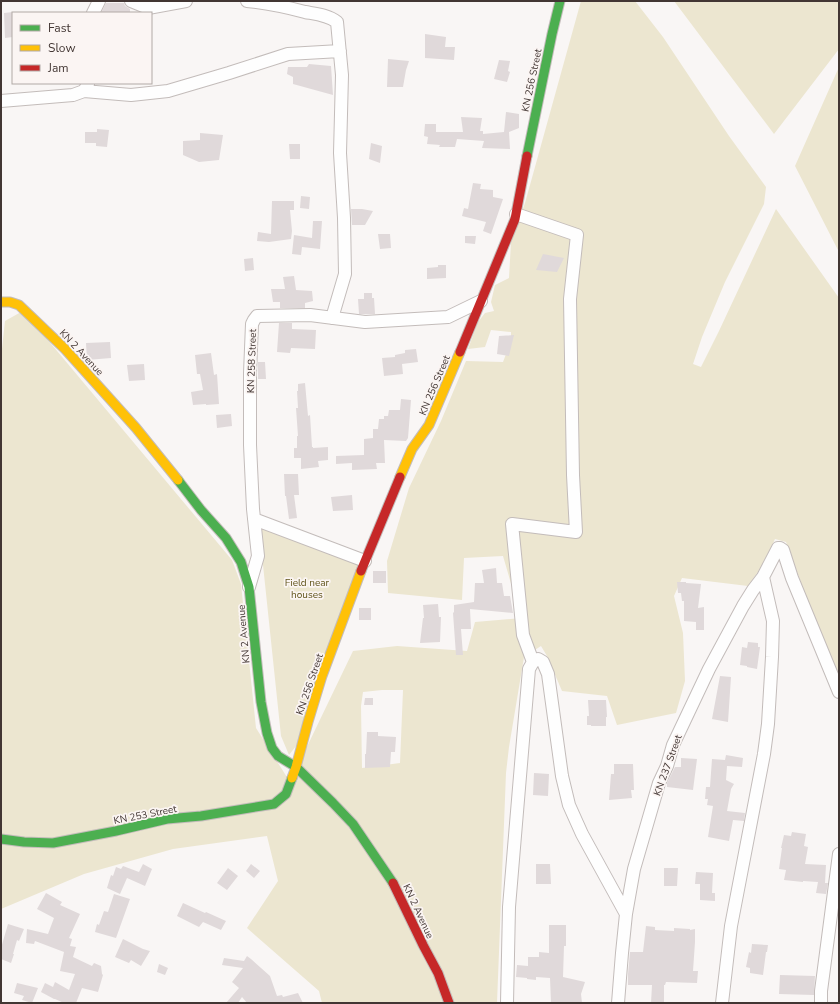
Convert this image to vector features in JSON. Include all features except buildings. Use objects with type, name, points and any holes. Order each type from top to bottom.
[{"type":"street","points":[[90,1],[90,12]]},
{"type":"street","points":[[93,12],[98,1]]},
{"type":"street","points":[[131,1],[148,8],[186,1]]},
{"type":"street","points":[[247,1],[266,3],[332,18],[337,22],[342,75],[340,153],[344,218],[345,274],[332,318]]},
{"type":"street","name":"KN 256 Street","points":[[296,767],[322,676],[365,561],[412,449],[429,425],[515,219],[528,149],[560,1]]},
{"type":"street","points":[[1,101],[73,94],[86,87],[132,95],[168,91],[288,54],[340,51]]},
{"type":"street","points":[[516,214],[577,235],[570,299],[573,475],[576,532],[512,524],[523,635],[533,662]]},
{"type":"street","name":"KN 258 Street","points":[[250,587],[258,556],[254,519],[250,445],[252,324],[257,316],[310,315],[365,322],[448,317],[481,301]]},
{"type":"street","name":"KN 2 Avenue","points":[[1,302],[10,302],[19,305],[29,313],[65,350],[136,428],[201,510],[226,538],[241,562],[250,587],[261,702],[267,733],[272,748],[278,756],[296,767],[353,824],[395,886],[438,973],[449,1003]]},
{"type":"street","points":[[254,519],[365,561]]},
{"type":"street","name":"KN 237 Street","points":[[618,1003],[626,914],[634,869],[673,745],[709,669],[743,606],[763,577],[778,548],[783,550],[792,578],[839,692]]},
{"type":"street","points":[[722,1003],[731,926],[764,754],[768,724],[773,621],[763,577]]},
{"type":"street","points":[[507,1003],[509,907],[529,669],[533,662],[538,659],[543,662],[548,674],[562,776],[569,805],[582,834],[626,914]]},
{"type":"street","name":"KN 253 Street","points":[[1,839],[24,842],[53,843],[116,831],[167,819],[201,816],[274,804],[286,794],[296,767]]},
{"type":"street","points":[[821,1003],[822,984],[839,854]]},
{"type":"green space","points":[[581,1],[635,1],[663,37],[729,136],[766,187],[764,204],[725,282],[702,337],[693,364],[701,367],[776,209],[839,298],[839,683],[786,542],[775,539],[763,565],[748,586],[682,578],[674,596],[683,633],[685,681],[676,713],[617,725],[607,696],[562,691],[547,656],[541,646],[524,657],[506,773],[497,1003],[322,1003],[319,991],[247,928],[278,881],[267,836],[173,849],[84,874],[1,909],[1,358],[5,321],[21,312],[42,333],[232,560],[241,584],[256,728],[290,782],[353,651],[397,646],[467,651],[475,622],[521,618],[503,556],[464,558],[462,600],[388,593],[387,561],[409,488],[441,421],[466,361],[503,362],[511,341],[511,332],[491,330],[485,347],[468,349],[478,322],[485,313],[494,311],[491,302],[495,285],[509,278],[511,242],[525,203]],"holes":[[[403,690],[400,763],[362,768],[361,706],[363,692]]]},
{"type":"green space","points":[[674,1],[839,1],[839,49],[774,134]]},
{"type":"green space","points":[[839,67],[839,252],[795,166]]},
{"type":"green space","name":"Field near houses","points":[[259,527],[360,562],[296,746],[289,755],[281,736]]},
{"type":"traffic: fast","points":[[527,156],[560,1]]},
{"type":"traffic: fast","points":[[178,480],[201,510],[226,538],[241,562],[249,587],[261,702],[267,733],[272,748],[278,756],[296,767],[353,824],[393,883]]},
{"type":"traffic: fast","points":[[1,839],[24,842],[53,843],[116,831],[167,819],[201,816],[274,804],[286,794],[292,778]]},
{"type":"traffic: slow","points":[[1,302],[10,302],[19,305],[65,349],[136,428],[178,480]]},
{"type":"traffic: slow","points":[[400,477],[412,449],[429,425],[460,352]]},
{"type":"traffic: slow","points":[[292,778],[322,676],[361,571]]},
{"type":"traffic: jam","points":[[460,352],[515,219],[527,156]]},
{"type":"traffic: jam","points":[[361,571],[400,477]]},
{"type":"traffic: jam","points":[[393,883],[438,973],[449,1003]]}]
